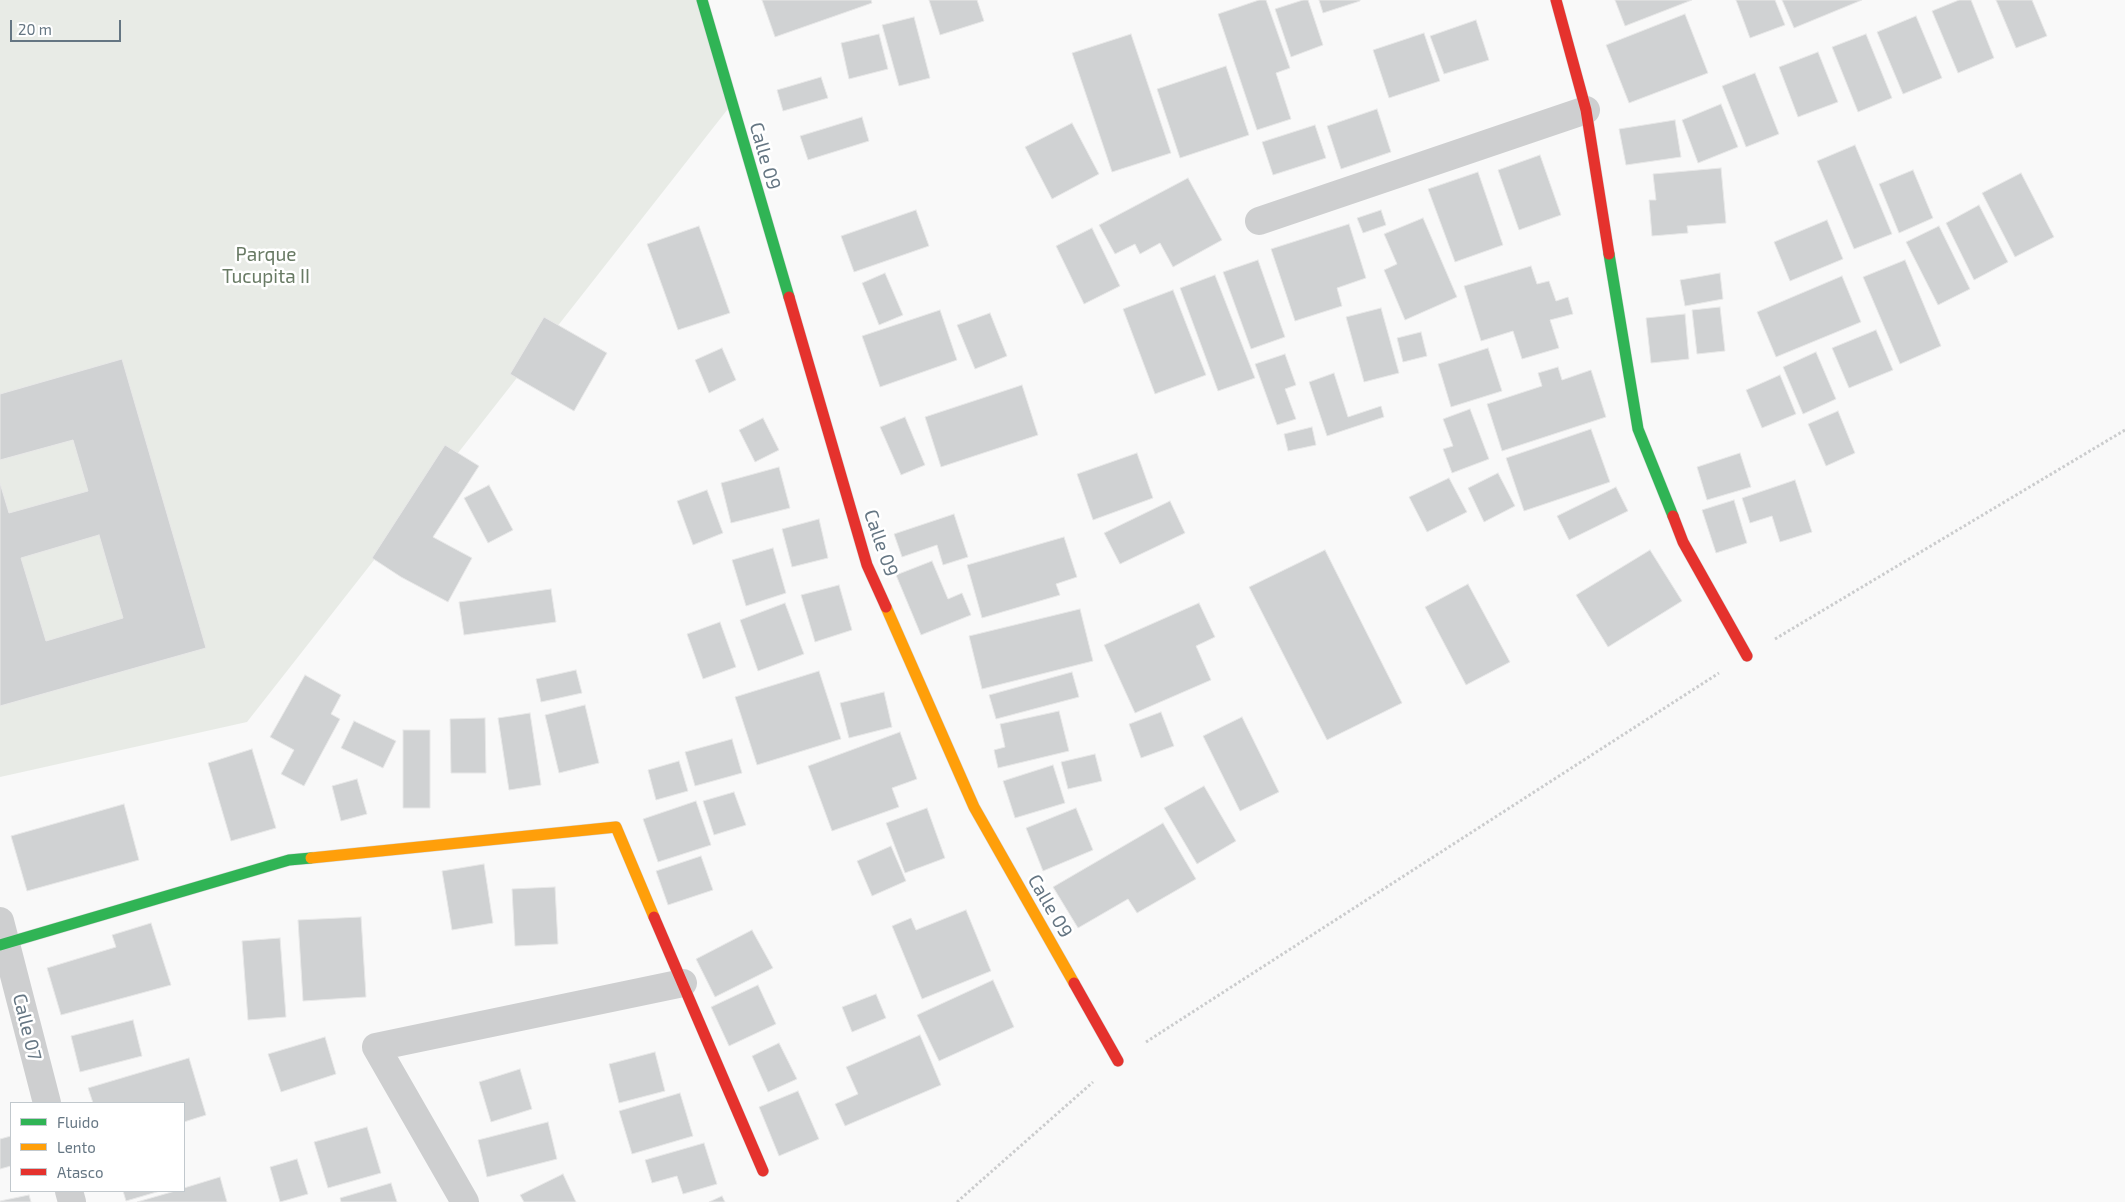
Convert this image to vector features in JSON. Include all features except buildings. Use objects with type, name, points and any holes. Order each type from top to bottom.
[{"type":"street","name":"Calle 09","points":[[702,0],[867,565],[974,807],[1118,1060]]},
{"type":"street","points":[[1556,0],[1586,110],[1638,429],[1683,542],[1747,656]]},
{"type":"street","points":[[1259,222],[1586,110]]},
{"type":"street","points":[[2,936],[289,860],[616,827],[763,1171]]},
{"type":"street","name":"Calle 07","points":[[2,936],[47,1102]]},
{"type":"street","points":[[465,1202],[376,1047],[683,983]]},
{"type":"path","points":[[957,1202],[1118,1060],[1747,656],[2125,430]]},
{"type":"green space","name":"Parque Tucupita II","points":[[0,0],[697,0],[731,105],[247,722],[0,777]]},
{"type":"traffic: fast","points":[[702,0],[789,297]]},
{"type":"traffic: fast","points":[[1609,254],[1638,429],[1673,516]]},
{"type":"traffic: fast","points":[[0,945],[289,860],[311,858]]},
{"type":"traffic: slow","points":[[886,607],[974,807],[1074,983]]},
{"type":"traffic: slow","points":[[311,858],[616,827],[654,917]]},
{"type":"traffic: jam","points":[[1556,0],[1586,110],[1609,254]]},
{"type":"traffic: jam","points":[[789,297],[867,565],[886,607]]},
{"type":"traffic: jam","points":[[1673,516],[1683,542],[1747,656]]},
{"type":"traffic: jam","points":[[654,917],[763,1171]]},
{"type":"traffic: jam","points":[[1074,983],[1118,1061]]}]
